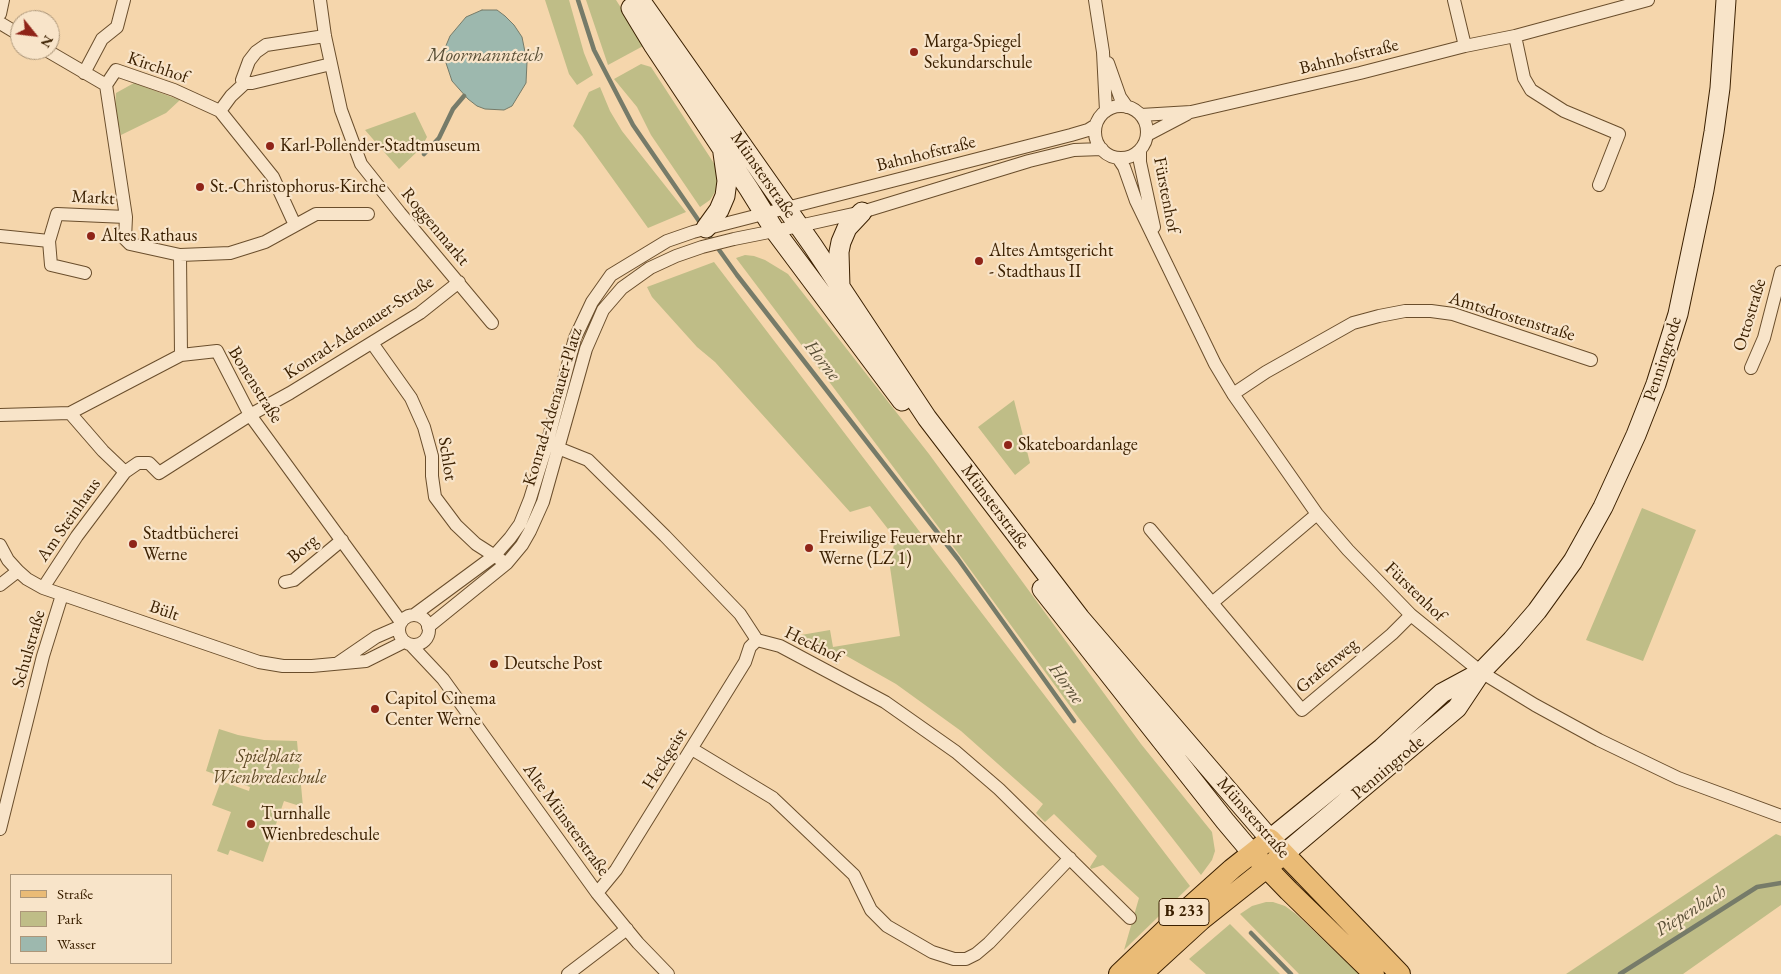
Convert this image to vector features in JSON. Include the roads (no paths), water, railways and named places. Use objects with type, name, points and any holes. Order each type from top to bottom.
[{"type":"main road","name":"Münsterstraße","points":[[627,0],[654,46],[775,231],[1065,620],[1228,826],[1252,853],[1374,974]]},
{"type":"main road","name":"Münsterstraße","points":[[640,0],[799,226],[927,418],[1080,618],[1270,839],[1400,974]]},
{"type":"main road","name":"Penningrode","points":[[1284,854],[1457,708],[1481,672],[1537,611],[1573,561],[1603,506],[1620,472],[1656,384],[1678,314],[1704,190],[1720,88],[1726,0]]},
{"type":"main road","points":[[700,230],[722,216],[727,181],[722,148]]},
{"type":"main road","points":[[840,288],[839,252],[841,242],[848,228],[862,212]]},
{"type":"main road","name":"Penningrode","points":[[1270,839],[1382,748],[1442,693],[1481,672]]},
{"type":"main road","name":"B 233","points":[[1119,974],[1185,910],[1270,839]]},
{"type":"main road","name":"B 233","points":[[1142,974],[1201,920],[1284,854]]},
{"type":"street","points":[[0,14],[3,0]]},
{"type":"street","points":[[84,73],[102,39],[117,27],[124,0]]},
{"type":"street","name":"Roggenmarkt","points":[[320,0],[325,36],[342,110],[361,164],[400,214],[492,323]]},
{"type":"street","points":[[1095,0],[1103,52],[1106,111]]},
{"type":"street","points":[[1454,0],[1465,46]]},
{"type":"street","name":"Bahnhofstraße","points":[[1141,115],[1191,112],[1514,36],[1648,0]]},
{"type":"street","points":[[245,83],[242,80],[245,68],[261,48],[276,42],[325,36]]},
{"type":"street","points":[[1514,36],[1524,78],[1531,90],[1564,111],[1620,134],[1599,185]]},
{"type":"street","points":[[1103,52],[1120,97],[1127,107]]},
{"type":"street","points":[[60,58],[106,85]]},
{"type":"street","points":[[220,111],[231,96],[245,83],[331,64]]},
{"type":"street","name":"Kirchhof","points":[[295,225],[273,177],[220,111],[174,90],[116,70],[106,85],[126,217],[126,242],[142,248],[180,255],[230,253],[266,242],[316,214],[368,214]]},
{"type":"street","points":[[1119,106],[1127,107],[1134,109],[1141,115],[1147,128],[1147,135],[1140,150],[1125,158],[1118,158],[1110,155],[1098,142],[1096,125],[1106,111],[1119,106]]},
{"type":"street","name":"Bahnhofstraße","points":[[1147,135],[1191,112]]},
{"type":"street","name":"Bahnhofstraße","points":[[764,213],[1072,135],[1088,130],[1096,125]]},
{"type":"street","name":"Bahnhofstraße","points":[[799,226],[862,212],[1029,161],[1074,150],[1102,148]]},
{"type":"street","name":"Fürstenhof","points":[[1140,150],[1140,162],[1159,247]]},
{"type":"street","name":"Fürstenhof","points":[[1118,158],[1124,167],[1136,200],[1215,364],[1233,394],[1317,514],[1348,550],[1411,615],[1481,672],[1535,705],[1678,778],[1781,816]]},
{"type":"street","points":[[722,216],[764,213]]},
{"type":"street","name":"Markt","points":[[85,274],[51,265],[48,241],[57,214],[126,217]]},
{"type":"street","name":"Konrad-Adenauer-Platz","points":[[428,627],[508,563],[522,545],[542,502],[586,349],[603,310],[622,288],[650,268],[676,256],[734,239],[799,226]]},
{"type":"street","name":"Konrad-Adenauer-Platz","points":[[414,615],[494,556],[520,524],[530,499],[575,338],[592,302],[611,275],[667,241],[700,230]]},
{"type":"street","points":[[0,236],[48,241]]},
{"type":"street","points":[[180,255],[181,355]]},
{"type":"street","name":"Ottostraße","points":[[1751,368],[1764,338],[1781,272]]},
{"type":"street","name":"Konrad-Adenauer-Straße","points":[[125,472],[138,463],[149,463],[159,472],[420,313],[459,282]]},
{"type":"street","name":"Amtsdrostenstraße","points":[[1233,394],[1266,372],[1353,323],[1405,311],[1430,311],[1453,314],[1591,360]]},
{"type":"street","name":"Schlot","points":[[372,342],[410,398],[424,427],[432,456],[435,497],[456,525],[476,544],[508,563]]},
{"type":"street","name":"Bonenstraße","points":[[0,415],[70,413],[181,355],[217,351],[250,415],[342,540],[400,625]]},
{"type":"street","points":[[70,413],[103,451],[125,472]]},
{"type":"street","name":"Heckhof","points":[[558,448],[578,454],[595,466],[740,614],[757,640],[780,646],[885,702],[956,752],[999,788],[1130,918]]},
{"type":"street","name":"Am Steinhaus","points":[[43,588],[77,536],[125,472]]},
{"type":"street","points":[[1212,603],[1317,514]]},
{"type":"street","name":"Grafenweg","points":[[1150,529],[1302,710],[1392,634],[1411,615]]},
{"type":"street","name":"Borg","points":[[285,582],[294,580],[342,540]]},
{"type":"street","name":"Bült","points":[[0,545],[8,560],[18,571],[27,579],[43,588],[259,662],[283,666],[366,661],[407,643]]},
{"type":"street","points":[[0,585],[18,571]]},
{"type":"street","name":"Schulstraße","points":[[0,829],[43,656],[62,595]]},
{"type":"street","points":[[336,664],[376,637],[400,625],[408,616],[414,615],[424,620],[428,627],[427,636],[418,644],[407,643]]},
{"type":"street","name":"Alte Münsterstraße","points":[[400,625],[400,636],[443,679],[597,893],[668,974]]},
{"type":"street","name":"Alte Münsterstraße","points":[[424,640],[443,679]]},
{"type":"street","name":"Heckgeist","points":[[597,893],[616,870],[745,662],[750,647],[757,640]]},
{"type":"street","points":[[692,749],[773,798],[854,875],[871,910],[887,926],[932,952],[954,960],[966,959],[976,954],[989,943],[1070,858]]},
{"type":"street","points":[[568,974],[627,929]]},
{"type":"water","name":"Moormannteich","points":[[482,10],[497,10],[514,25],[522,37],[527,62],[526,83],[512,106],[504,110],[485,109],[468,99],[452,81],[446,63],[445,48],[450,36],[466,17]]},
{"type":"waterway","name":"Horne","points":[[578,0],[594,50],[633,125],[701,224]]},
{"type":"waterway","points":[[424,154],[439,138],[453,109],[464,96]]},
{"type":"waterway","name":"Horne","points":[[707,233],[737,275],[958,559],[1074,721]]},
{"type":"waterway","name":"Piepenbach","points":[[1620,974],[1757,887],[1781,883]]},
{"type":"waterway","name":"Horne","points":[[1251,933],[1291,974]]},
{"type":"place","name":"Marga-Spiegel Sekundarschule","points":[[914,52]]},
{"type":"place","name":"Karl-Pollender-Stadtmuseum","points":[[270,146]]},
{"type":"place","name":"St.-Christophorus-Kirche","points":[[200,187]]},
{"type":"place","name":"Altes Rathaus","points":[[91,236]]},
{"type":"place","name":"Altes Amtsgericht - Stadthaus II","points":[[979,261]]},
{"type":"place","name":"Skateboardanlage","points":[[1008,445]]},
{"type":"place","name":"Stadtbücherei Werne","points":[[133,544]]},
{"type":"place","name":"Freiwilige Feuerwehr Werne (LZ 1)","points":[[809,548]]},
{"type":"place","name":"Deutsche Post","points":[[494,664]]},
{"type":"place","name":"Capitol Cinema Center Werne","points":[[375,709]]},
{"type":"place","name":"Turnhalle Wienbredeschule","points":[[251,824]]},
{"type":"park label","name":"Spielplatz Wienbredeschule","points":[[269,768]]}]
